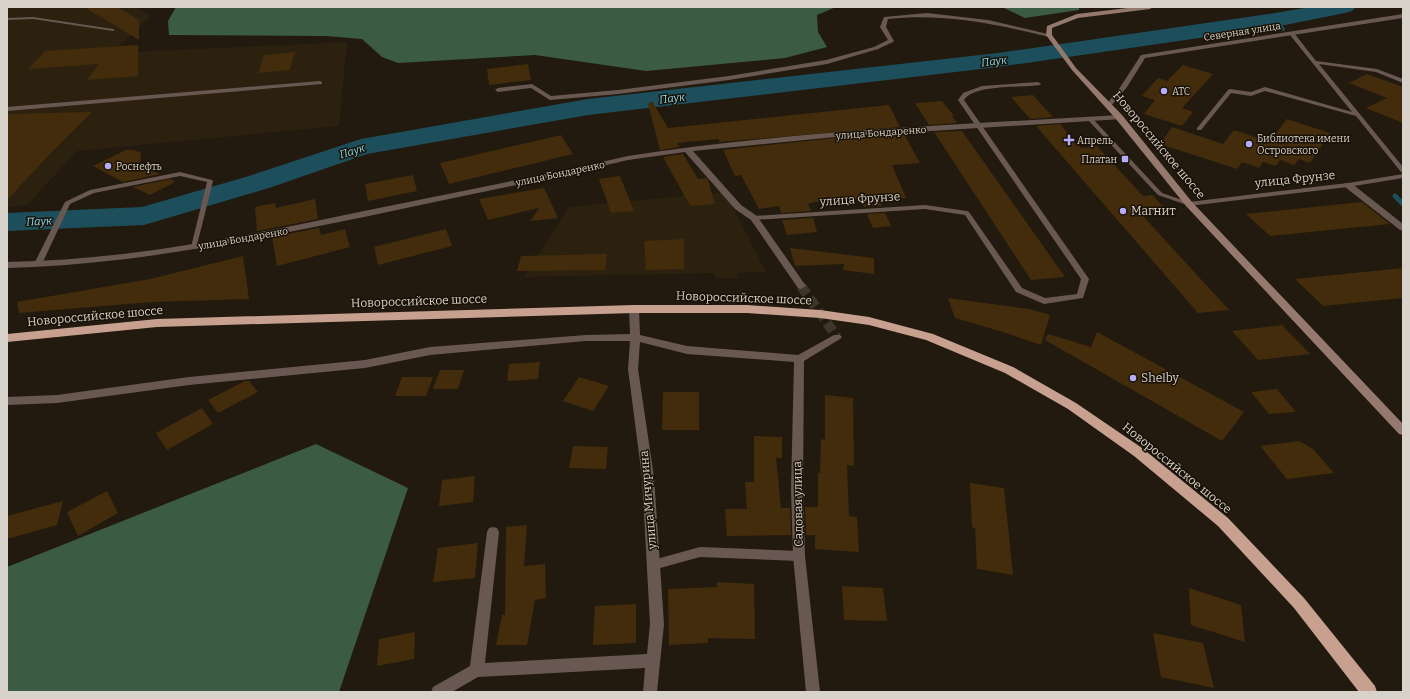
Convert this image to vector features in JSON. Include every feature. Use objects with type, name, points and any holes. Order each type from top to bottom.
[{"type":"highway","name":"Новороссийское шоссе","points":[[7,338],[157,323],[634,309],[746,309],[820,314],[869,322],[929,337],[1009,370],[1072,406],[1138,452],[1223,522],[1299,603],[1369,692]]},
{"type":"main road","points":[[1049,35],[1049,27],[1077,16],[1150,7]]},
{"type":"main road","name":"Новороссийское шоссе","points":[[1049,35],[1074,69],[1109,105],[1189,204],[1403,431]]},
{"type":"street","points":[[498,90],[532,86],[550,98],[618,92],[722,79],[827,62],[876,48],[891,41],[883,27],[886,18],[908,15],[932,14],[968,18],[1049,35]]},
{"type":"street","name":"Северная улица","points":[[1109,105],[1124,87],[1143,56],[1403,16]]},
{"type":"street","name":"улица Бондаренко","points":[[7,265],[38,264],[125,256],[194,247],[263,235],[628,158],[687,149],[835,135],[1119,117]]},
{"type":"street","points":[[687,149],[738,207],[754,218],[801,286]]},
{"type":"street","name":"улица Фрунзе","points":[[1189,204],[1348,185],[1403,176]]},
{"type":"street","points":[[1348,185],[1403,228]]},
{"type":"street","name":"улица Мичурина","points":[[634,309],[635,337],[632,369],[648,476],[657,624],[650,692]]},
{"type":"street","points":[[7,401],[57,399],[189,381],[365,364],[430,351],[535,342],[635,337],[687,350],[799,359],[837,337]]},
{"type":"street","name":"Садовая улица","points":[[799,359],[797,489],[799,556],[813,692]]},
{"type":"street","points":[[477,670],[493,532]]},
{"type":"street","points":[[438,692],[477,670],[653,661]]},
{"type":"lane","points":[[7,19],[33,18],[113,30]]},
{"type":"lane","points":[[1292,34],[1403,171]]},
{"type":"lane","points":[[1314,62],[1377,72],[1403,81]]},
{"type":"lane","points":[[7,109],[320,83]]},
{"type":"lane","points":[[979,126],[961,100],[965,94],[982,88],[1038,84]]},
{"type":"lane","points":[[1199,128],[1230,91],[1250,94],[1265,89],[1358,115]]},
{"type":"lane","points":[[1090,118],[1160,194],[1189,204]]},
{"type":"lane","name":"улица Фрунзе","points":[[754,218],[925,207],[967,213],[1019,290],[1044,301],[1080,296],[1085,279],[979,126]]},
{"type":"lane","points":[[38,264],[67,203],[92,191],[180,174],[210,181],[194,247]]},
{"type":"lane","points":[[653,565],[700,552],[799,556]]},
{"type":"shaded area","points":[[7,7],[137,7],[151,16],[111,53],[347,42],[339,126],[77,151],[27,205],[7,207]]},
{"type":"shaded area","points":[[725,192],[766,272],[737,273],[737,278],[716,278],[714,273],[524,277],[569,207]]},
{"type":"green space","points":[[176,7],[836,7],[817,15],[818,32],[827,47],[785,58],[646,71],[535,55],[398,63],[382,57],[362,39],[326,36],[169,35],[168,21]]},
{"type":"green space","points":[[1002,7],[1079,7],[1079,10],[1025,18]]},
{"type":"green space","points":[[316,444],[408,488],[339,692],[7,692],[7,567]]},
{"type":"building","points":[[84,7],[117,7],[139,20],[139,40]]},
{"type":"building","points":[[138,45],[138,76],[87,80],[99,64],[28,69],[45,51]]},
{"type":"building","points":[[295,52],[290,70],[258,73],[264,55]]},
{"type":"building","points":[[528,64],[531,80],[489,85],[487,69]]},
{"type":"building","points":[[1183,65],[1213,74],[1182,108],[1193,112],[1182,126],[1144,114],[1155,100],[1142,96],[1158,78],[1167,81]]},
{"type":"building","points":[[1367,74],[1403,87],[1403,123],[1366,108],[1387,98],[1349,83]]},
{"type":"building","points":[[1033,95],[1053,117],[1030,119],[1011,97]]},
{"type":"building","points":[[652,101],[668,128],[889,105],[900,127],[720,142],[718,139],[677,143],[679,147],[660,150],[648,104]]},
{"type":"building","points":[[942,101],[954,116],[952,116],[957,123],[929,125],[915,103]]},
{"type":"building","points":[[92,112],[50,154],[7,200],[7,114]]},
{"type":"building","points":[[1287,119],[1330,133],[1310,163],[1299,159],[1294,165],[1280,160],[1276,166],[1263,162],[1259,168],[1242,162],[1237,169],[1160,144],[1172,127],[1223,144],[1234,130],[1269,142]]},
{"type":"building","points":[[1060,124],[1081,148],[1097,146],[1143,196],[1153,195],[1169,214],[1143,216],[1229,310],[1198,313],[1036,126]]},
{"type":"building","points":[[962,131],[1065,277],[1031,280],[934,132]]},
{"type":"building","points":[[904,134],[920,163],[892,165],[906,198],[878,199],[882,206],[864,207],[861,200],[814,202],[808,204],[811,211],[781,213],[779,206],[759,209],[741,175],[735,176],[723,150],[835,138]]},
{"type":"building","points":[[561,135],[573,154],[449,184],[440,163]]},
{"type":"building","points":[[126,150],[134,150],[141,153],[140,165],[160,174],[123,182],[93,166]]},
{"type":"building","points":[[683,154],[698,179],[706,178],[708,180],[715,204],[690,206],[663,157]]},
{"type":"building","points":[[413,175],[417,191],[368,201],[365,184]]},
{"type":"building","points":[[620,176],[634,211],[611,213],[599,179]]},
{"type":"building","points":[[170,179],[175,182],[150,195],[133,187]]},
{"type":"building","points":[[544,188],[558,218],[530,221],[539,208],[488,220],[479,199]]},
{"type":"building","points":[[315,199],[318,219],[257,231],[255,207],[275,203],[276,208]]},
{"type":"building","points":[[1362,202],[1390,224],[1270,236],[1246,214]]},
{"type":"building","points":[[885,213],[891,226],[873,228],[867,214]]},
{"type":"building","points":[[813,218],[817,232],[787,235],[782,220]]},
{"type":"building","points":[[319,228],[321,235],[345,229],[350,247],[277,266],[272,237]]},
{"type":"building","points":[[446,229],[452,246],[378,265],[374,247]]},
{"type":"building","points":[[684,239],[684,269],[646,270],[644,241]]},
{"type":"building","points":[[790,248],[874,258],[874,274],[843,270],[844,264],[795,266]]},
{"type":"building","points":[[607,254],[605,270],[517,271],[521,256]]},
{"type":"building","points":[[243,256],[249,299],[152,302],[19,313],[17,302],[150,279]]},
{"type":"building","points":[[1403,268],[1403,298],[1323,306],[1295,279]]},
{"type":"building","points":[[948,298],[1029,309],[1050,315],[1041,345],[955,318]]},
{"type":"building","points":[[1282,325],[1310,354],[1258,360],[1232,331]]},
{"type":"building","points":[[1097,332],[1244,412],[1222,441],[1045,340],[1048,334],[1091,347]]},
{"type":"building","points":[[540,362],[538,379],[507,381],[509,364]]},
{"type":"building","points":[[440,370],[464,370],[458,389],[433,389]]},
{"type":"building","points":[[402,377],[433,377],[426,396],[395,396]]},
{"type":"building","points":[[579,377],[609,386],[593,411],[563,401]]},
{"type":"building","points":[[245,381],[249,381],[258,392],[218,413],[208,400]]},
{"type":"building","points":[[1277,389],[1296,412],[1269,414],[1251,392]]},
{"type":"building","points":[[663,392],[699,392],[699,430],[662,430]]},
{"type":"building","points":[[825,395],[853,398],[854,466],[847,465],[849,516],[857,517],[859,552],[815,549],[815,535],[806,535],[805,507],[818,507],[818,473],[820,473],[821,439],[825,440]]},
{"type":"building","points":[[202,408],[213,424],[167,450],[156,433]]},
{"type":"building","points":[[754,436],[782,437],[782,458],[776,458],[781,508],[790,508],[791,535],[727,536],[725,509],[747,509],[745,482],[754,482]]},
{"type":"building","points":[[1299,441],[1313,449],[1334,473],[1287,479],[1260,446]]},
{"type":"building","points":[[573,446],[608,447],[606,469],[569,468]]},
{"type":"building","points":[[475,476],[473,502],[439,506],[442,480]]},
{"type":"building","points":[[970,483],[1004,488],[1013,575],[977,569],[975,528],[972,527]]},
{"type":"building","points":[[107,491],[118,513],[78,536],[67,512]]},
{"type":"building","points":[[63,501],[57,525],[7,539],[7,516]]},
{"type":"building","points":[[527,525],[524,566],[545,564],[546,598],[535,600],[527,645],[496,645],[502,615],[505,615],[506,527]]},
{"type":"building","points":[[478,543],[475,578],[433,582],[438,548]]},
{"type":"building","points":[[717,582],[754,584],[755,639],[708,638],[708,643],[669,645],[668,589],[717,587]]},
{"type":"building","points":[[842,586],[883,588],[887,621],[844,620]]},
{"type":"building","points":[[1189,588],[1241,605],[1245,642],[1191,625]]},
{"type":"building","points":[[636,604],[636,643],[593,645],[595,606]]},
{"type":"building","points":[[415,632],[414,659],[377,666],[379,639]]},
{"type":"building","points":[[1153,633],[1203,643],[1214,688],[1161,677]]},
{"type":"waterway","name":"Паук","points":[[7,222],[144,216],[259,182],[361,147],[588,107],[998,60],[1275,20],[1345,7]]},
{"type":"waterway","points":[[1275,20],[1283,29]]},
{"type":"waterway","points":[[1395,196],[1403,204]]},
{"type":"tunnel","points":[[801,286],[837,337]]},
{"type":"place","name":"АТС","points":[[1164,91]]},
{"type":"place","name":"Апрель","points":[[1069,140]]},
{"type":"place","name":"Библиотека имени Островского","points":[[1249,144]]},
{"type":"place","name":"Платан","points":[[1125,159]]},
{"type":"place","name":"Роснефть","points":[[108,166]]},
{"type":"place","name":"Магнит","points":[[1123,211]]},
{"type":"place","name":"Shelby","points":[[1133,378]]}]
